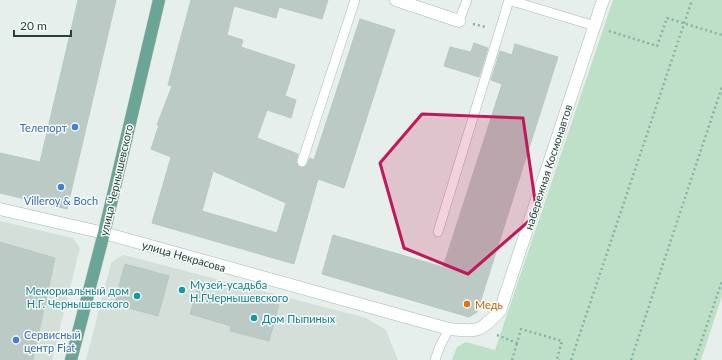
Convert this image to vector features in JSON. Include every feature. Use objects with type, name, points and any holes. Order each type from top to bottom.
[{"type":"main road","name":"улица Чернышевского","points":[[71,360],[104,233],[159,0]]},
{"type":"street","points":[[396,0],[459,21]]},
{"type":"street","name":"набережная Космонавтов","points":[[483,328],[500,311],[603,0]]},
{"type":"street","name":"улица Некрасова","points":[[0,209],[104,233],[449,330],[469,331],[483,328]]},
{"type":"lane","points":[[302,162],[354,0]]},
{"type":"lane","points":[[459,21],[467,0]]},
{"type":"lane","points":[[438,232],[509,0],[595,26]]},
{"type":"lane","points":[[435,360],[440,346],[449,330]]},
{"type":"path","points":[[571,360],[692,0]]},
{"type":"path","points":[[595,26],[657,46],[667,18],[722,35]]},
{"type":"path","points":[[459,21],[501,30]]},
{"type":"path","points":[[631,360],[722,87]]},
{"type":"path","points":[[695,360],[722,281]]},
{"type":"path","points":[[483,328],[517,343]]},
{"type":"path","points":[[512,360],[521,329],[562,341],[558,360]]},
{"type":"highlighted area","points":[[422,114],[523,118],[537,214],[468,274],[404,248],[380,163]]},
{"type":"shaded area","points":[[0,221],[73,238],[80,248],[52,360],[0,360]]},
{"type":"shaded area","name":"Музей-усадьба Н.Г.Чернышевского","points":[[124,255],[366,318],[386,330],[398,360],[86,360],[111,263]]},
{"type":"green space","points":[[613,0],[722,0],[722,296],[701,360],[452,360],[457,347],[466,342],[495,350]]},
{"type":"building","points":[[78,0],[116,0],[67,209],[0,193],[0,153],[40,162]]},
{"type":"building","points":[[191,0],[328,0],[322,19],[279,7],[276,18],[234,6],[227,35],[243,40],[241,47],[295,65],[285,96],[296,100],[291,118],[267,110],[257,138],[298,154],[296,163],[301,168],[306,166],[310,158],[314,160],[360,19],[395,30],[344,188],[318,179],[294,264],[152,223],[171,157],[151,149],[159,125],[157,125],[172,86],[168,85]],"holes":[[[213,171],[286,203],[277,233],[202,211]]]},
{"type":"building","points":[[474,43],[488,48],[479,77],[444,66],[450,47],[471,52]]},
{"type":"building","points":[[515,44],[558,57],[477,312],[469,317],[322,274],[333,235],[443,267],[502,84],[491,80],[500,51],[512,55]]},
{"type":"building","points":[[0,242],[55,258],[33,360],[0,360]]},
{"type":"building","name":"Мемориальный дом Н.Г. Чернышевского","points":[[125,264],[169,276],[158,316],[114,304]]},
{"type":"building","points":[[197,290],[238,301],[240,294],[279,305],[269,341],[230,331],[231,326],[190,314]]},
{"type":"place","name":"Телепорт","points":[[75,127]]},
{"type":"place","name":"Villeroy & Boch","points":[[61,187]]},
{"type":"place","name":"Музей-усадьба Н.Г.Чернышевского","points":[[182,290]]},
{"type":"place","name":"Мемориальный дом Н.Г. Чернышевского","points":[[137,296]]},
{"type":"place","name":"Медь","points":[[467,304]]},
{"type":"place","name":"Дом Пыпиных","points":[[254,318]]},
{"type":"place","name":"Сервисный центр Fiat","points":[[16,340]]}]
